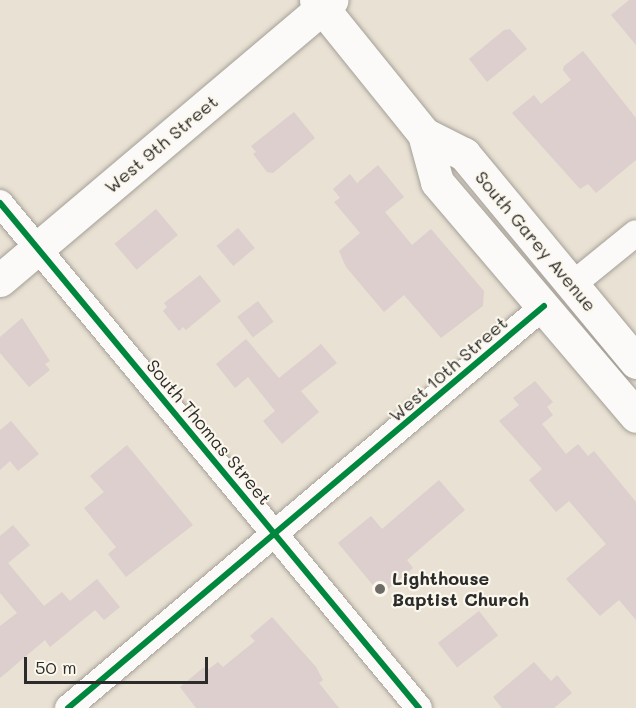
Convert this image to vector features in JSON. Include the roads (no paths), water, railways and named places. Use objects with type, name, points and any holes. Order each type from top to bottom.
[{"type":"main road","name":"South Garey Avenue","points":[[323,2],[424,134],[437,182],[636,416]]},
{"type":"main road","name":"West 9th Street","points":[[0,280],[323,2]]},
{"type":"main road","name":"South Garey Avenue","points":[[424,134],[464,154],[636,362]]},
{"type":"street","name":"South Thomas Street","points":[[0,203],[418,708]]},
{"type":"street","points":[[572,285],[636,233]]},
{"type":"street","name":"West 10th Street","points":[[68,708],[276,536],[544,306]]},
{"type":"place","name":"Lighthouse Baptist Church","points":[[380,589]]}]
